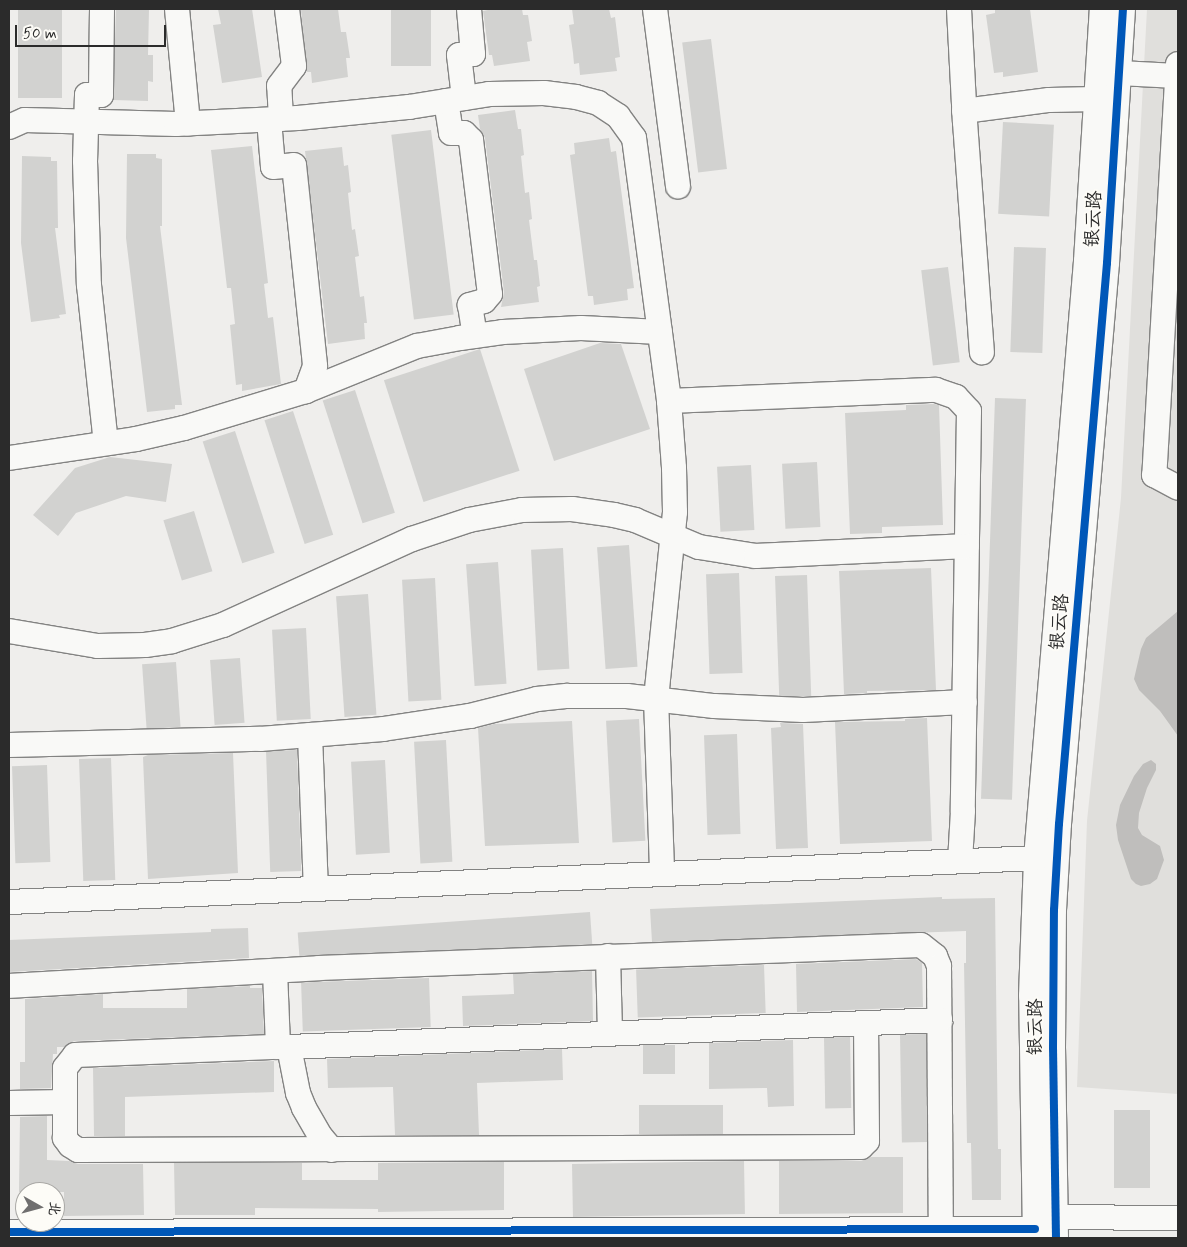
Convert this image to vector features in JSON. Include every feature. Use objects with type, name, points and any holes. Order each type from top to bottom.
[{"type":"street","points":[[102,9],[101,95],[87,95],[86,243],[106,443]]},
{"type":"street","points":[[177,9],[188,124]]},
{"type":"street","points":[[287,9],[294,66],[279,86],[273,167],[294,165],[315,366],[306,391]]},
{"type":"street","points":[[469,9],[473,54],[459,55],[450,133],[464,133],[471,140],[490,294],[484,301],[470,305],[475,336]]},
{"type":"street","points":[[655,9],[678,187]]},
{"type":"street","points":[[959,9],[964,111],[982,352]]},
{"type":"street","name":"银云路","points":[[1045,1231],[1032,996],[1036,858],[1086,261],[1102,9]]},
{"type":"street","name":"银云路","points":[[1045,1231],[1054,910],[1059,824],[1107,263],[1123,9]]},
{"type":"street","points":[[1119,73],[1178,70],[1174,223],[1154,475],[1178,488]]},
{"type":"street","points":[[9,127],[25,120],[188,124],[275,120],[353,113],[489,94],[544,93],[587,99],[608,108],[627,126],[634,138],[669,401],[675,512],[656,698],[662,874]]},
{"type":"street","points":[[964,111],[1049,100],[1096,99]]},
{"type":"street","points":[[9,458],[106,443],[193,425],[306,391],[416,346],[475,336],[581,328],[660,332]]},
{"type":"street","points":[[669,401],[936,390],[947,392],[963,403],[969,412],[965,702],[960,861]]},
{"type":"street","points":[[9,631],[98,646],[145,645],[172,641],[223,624],[412,539],[468,520],[522,510],[547,508],[593,511],[635,520],[699,547],[756,556],[967,546]]},
{"type":"street","points":[[9,745],[260,740],[436,722],[487,712],[537,699],[598,695],[656,698],[714,706],[802,710],[965,702]]},
{"type":"street","points":[[310,735],[316,889]]},
{"type":"street","points":[[9,902],[1036,858]]},
{"type":"street","points":[[9,986],[275,971],[916,944],[931,951],[939,966],[941,1230]]},
{"type":"street","points":[[608,956],[610,1034]]},
{"type":"street","points":[[275,971],[283,1047],[304,1108],[321,1137],[332,1150]]},
{"type":"street","points":[[866,1023],[867,1141],[861,1148],[78,1150],[70,1145],[65,1138],[64,1068],[76,1055],[940,1020]]},
{"type":"street","points":[[9,1103],[65,1102]]},
{"type":"street","points":[[9,1232],[507,1234],[941,1230],[1045,1231],[1178,1218]]},
{"type":"shaded area","points":[[1147,9],[1178,9],[1178,1094],[1077,1087],[1087,821],[1121,498]]},
{"type":"shaded area","points":[[1178,611],[1178,736],[1160,711],[1139,690],[1134,679],[1141,649],[1146,638]]},
{"type":"shaded area","points":[[1151,760],[1156,764],[1156,770],[1147,788],[1139,813],[1138,828],[1142,835],[1160,846],[1164,860],[1157,879],[1150,884],[1141,886],[1131,879],[1118,840],[1116,825],[1120,805],[1134,776],[1143,764]]},
{"type":"building","points":[[18,9],[62,9],[62,98],[18,98]]},
{"type":"building","points":[[116,9],[149,9],[148,55],[153,55],[153,82],[148,81],[148,101],[113,100]]},
{"type":"building","points":[[218,9],[252,9],[262,77],[222,83],[213,25],[221,24]]},
{"type":"building","points":[[301,9],[338,9],[341,32],[346,32],[350,58],[346,58],[348,77],[312,83],[311,72],[307,72],[306,69]]},
{"type":"building","points":[[391,9],[431,9],[431,66],[391,66]]},
{"type":"building","points":[[522,9],[523,15],[528,15],[532,41],[527,42],[530,61],[494,66],[492,55],[489,55],[483,11]]},
{"type":"building","points":[[572,9],[609,9],[611,18],[615,17],[620,57],[615,58],[617,71],[580,75],[579,63],[574,64],[569,25],[574,24]]},
{"type":"building","points":[[995,9],[1030,9],[1038,72],[1003,77],[1003,72],[994,73],[986,15],[995,13]]},
{"type":"building","points":[[711,39],[727,169],[698,173],[682,43]]},
{"type":"building","points":[[515,110],[518,129],[521,129],[524,155],[521,156],[525,193],[529,192],[532,219],[529,220],[534,260],[537,260],[540,286],[537,287],[539,302],[501,307],[504,292],[485,138],[480,129],[478,115]]},
{"type":"building","points":[[1003,122],[1054,125],[1049,217],[998,214]]},
{"type":"building","points":[[431,130],[454,315],[414,319],[391,135]]},
{"type":"building","points":[[609,138],[611,152],[616,151],[634,288],[627,289],[628,300],[594,305],[593,296],[588,296],[570,155],[575,154],[574,143]]},
{"type":"building","points":[[252,146],[268,283],[264,284],[268,318],[273,317],[281,384],[242,391],[242,384],[236,385],[230,325],[235,324],[231,288],[227,288],[211,150]]},
{"type":"building","points":[[342,147],[344,166],[348,165],[351,192],[348,193],[352,230],[355,229],[359,256],[355,257],[360,297],[364,296],[367,323],[364,323],[365,339],[328,344],[305,151]]},
{"type":"building","points":[[127,154],[156,154],[156,158],[162,159],[162,226],[160,226],[182,405],[175,405],[175,409],[147,412],[126,238]]},
{"type":"building","points":[[22,156],[51,157],[51,161],[57,161],[58,228],[55,228],[66,314],[59,315],[60,318],[31,322],[21,243]]},
{"type":"building","points":[[1014,247],[1046,248],[1042,353],[1010,352]]},
{"type":"building","points":[[948,267],[960,362],[933,366],[921,270]]},
{"type":"building","points":[[600,343],[621,344],[650,429],[554,461],[524,369]]},
{"type":"building","points":[[480,349],[520,471],[423,502],[384,380]]},
{"type":"building","points":[[355,390],[395,513],[363,523],[323,401]]},
{"type":"building","points":[[995,398],[1026,399],[1012,800],[981,799]]},
{"type":"building","points":[[906,405],[939,405],[943,525],[882,527],[882,533],[850,534],[845,413],[906,410]]},
{"type":"building","points":[[293,411],[333,535],[305,544],[264,420]]},
{"type":"building","points":[[235,431],[275,553],[242,563],[203,442]]},
{"type":"building","points":[[110,457],[172,464],[166,502],[126,496],[76,513],[58,536],[33,515],[75,468]]},
{"type":"building","points":[[817,462],[820,527],[785,529],[782,464]]},
{"type":"building","points":[[751,465],[754,530],[720,532],[717,467]]},
{"type":"building","points":[[194,511],[212,571],[182,581],[163,520]]},
{"type":"building","points":[[629,545],[638,667],[606,669],[597,547]]},
{"type":"building","points":[[563,548],[569,669],[537,671],[531,550]]},
{"type":"building","points":[[498,562],[507,684],[475,686],[466,564]]},
{"type":"building","points":[[931,568],[936,690],[867,691],[867,693],[844,694],[839,571]]},
{"type":"building","points":[[739,573],[742,673],[710,674],[706,574]]},
{"type":"building","points":[[807,575],[811,696],[779,697],[775,576]]},
{"type":"building","points":[[435,578],[441,700],[408,702],[402,580]]},
{"type":"building","points":[[368,594],[376,715],[345,717],[336,596]]},
{"type":"building","points":[[306,628],[311,719],[277,721],[272,630]]},
{"type":"building","points":[[240,658],[245,723],[215,725],[210,660]]},
{"type":"building","points":[[176,662],[181,727],[147,729],[142,664]]},
{"type":"building","points":[[927,718],[932,841],[840,844],[835,722],[905,721],[905,719]]},
{"type":"building","points":[[639,719],[645,841],[612,843],[606,721]]},
{"type":"building","points":[[572,721],[579,843],[485,846],[478,728],[494,724]]},
{"type":"building","points":[[780,723],[803,724],[808,848],[776,849],[771,728],[781,727]]},
{"type":"building","points":[[737,734],[740,834],[708,835],[704,735]]},
{"type":"building","points":[[446,740],[452,862],[420,864],[414,742]]},
{"type":"building","points":[[297,750],[301,871],[270,872],[266,751]]},
{"type":"building","points":[[233,753],[238,873],[148,879],[143,757],[148,755]]},
{"type":"building","points":[[111,758],[115,880],[83,881],[79,759]]},
{"type":"building","points":[[385,760],[390,853],[356,855],[351,762]]},
{"type":"building","points":[[47,765],[50,862],[15,863],[12,766]]},
{"type":"building","points":[[942,897],[942,899],[995,898],[998,1149],[1001,1149],[1001,1200],[972,1200],[971,1143],[967,1143],[964,963],[966,963],[966,931],[652,942],[650,909]]},
{"type":"building","points":[[590,912],[592,944],[300,964],[298,932]]},
{"type":"building","points":[[248,928],[249,958],[9,972],[9,940],[211,932],[211,929]]},
{"type":"building","points":[[916,959],[922,963],[923,1007],[797,1012],[796,964]]},
{"type":"building","points":[[764,965],[766,1013],[638,1017],[636,969]]},
{"type":"building","points":[[592,971],[593,1021],[463,1026],[462,996],[514,994],[513,974]]},
{"type":"building","points":[[429,978],[431,1027],[303,1031],[301,982]]},
{"type":"building","points":[[250,986],[250,988],[262,988],[264,1034],[74,1041],[64,1047],[57,1047],[57,1054],[53,1054],[51,1088],[20,1089],[20,1062],[25,1062],[25,999],[103,994],[103,1008],[187,1008],[187,989]]},
{"type":"building","points":[[900,1034],[926,1034],[928,1142],[902,1142]]},
{"type":"building","points":[[824,1037],[850,1037],[851,1108],[825,1108]]},
{"type":"building","points":[[793,1040],[794,1106],[768,1107],[767,1088],[709,1089],[709,1043]]},
{"type":"building","points":[[643,1045],[675,1045],[675,1074],[643,1074]]},
{"type":"building","points":[[562,1049],[563,1080],[477,1083],[479,1135],[395,1135],[393,1087],[328,1088],[327,1059]]},
{"type":"building","points":[[274,1061],[274,1092],[125,1097],[125,1136],[94,1136],[93,1068]]},
{"type":"building","points":[[639,1105],[723,1105],[723,1134],[639,1134]]},
{"type":"building","points":[[1114,1110],[1150,1110],[1150,1188],[1114,1188]]},
{"type":"building","points":[[47,1116],[47,1160],[69,1161],[78,1164],[143,1164],[144,1215],[65,1216],[65,1182],[19,1182],[20,1117]]},
{"type":"building","points":[[871,1157],[903,1157],[903,1213],[779,1214],[779,1161],[861,1161]]},
{"type":"building","points":[[744,1161],[745,1214],[573,1217],[572,1164]]},
{"type":"building","points":[[504,1162],[504,1210],[378,1212],[378,1209],[255,1208],[255,1215],[175,1215],[174,1163],[302,1163],[302,1180],[378,1180],[378,1163]]},
{"type":"cycle path","points":[[1056,1238],[1053,1048],[1054,910],[1059,824],[1107,263],[1123,9]]},
{"type":"cycle path","points":[[9,1232],[1035,1229]]}]
